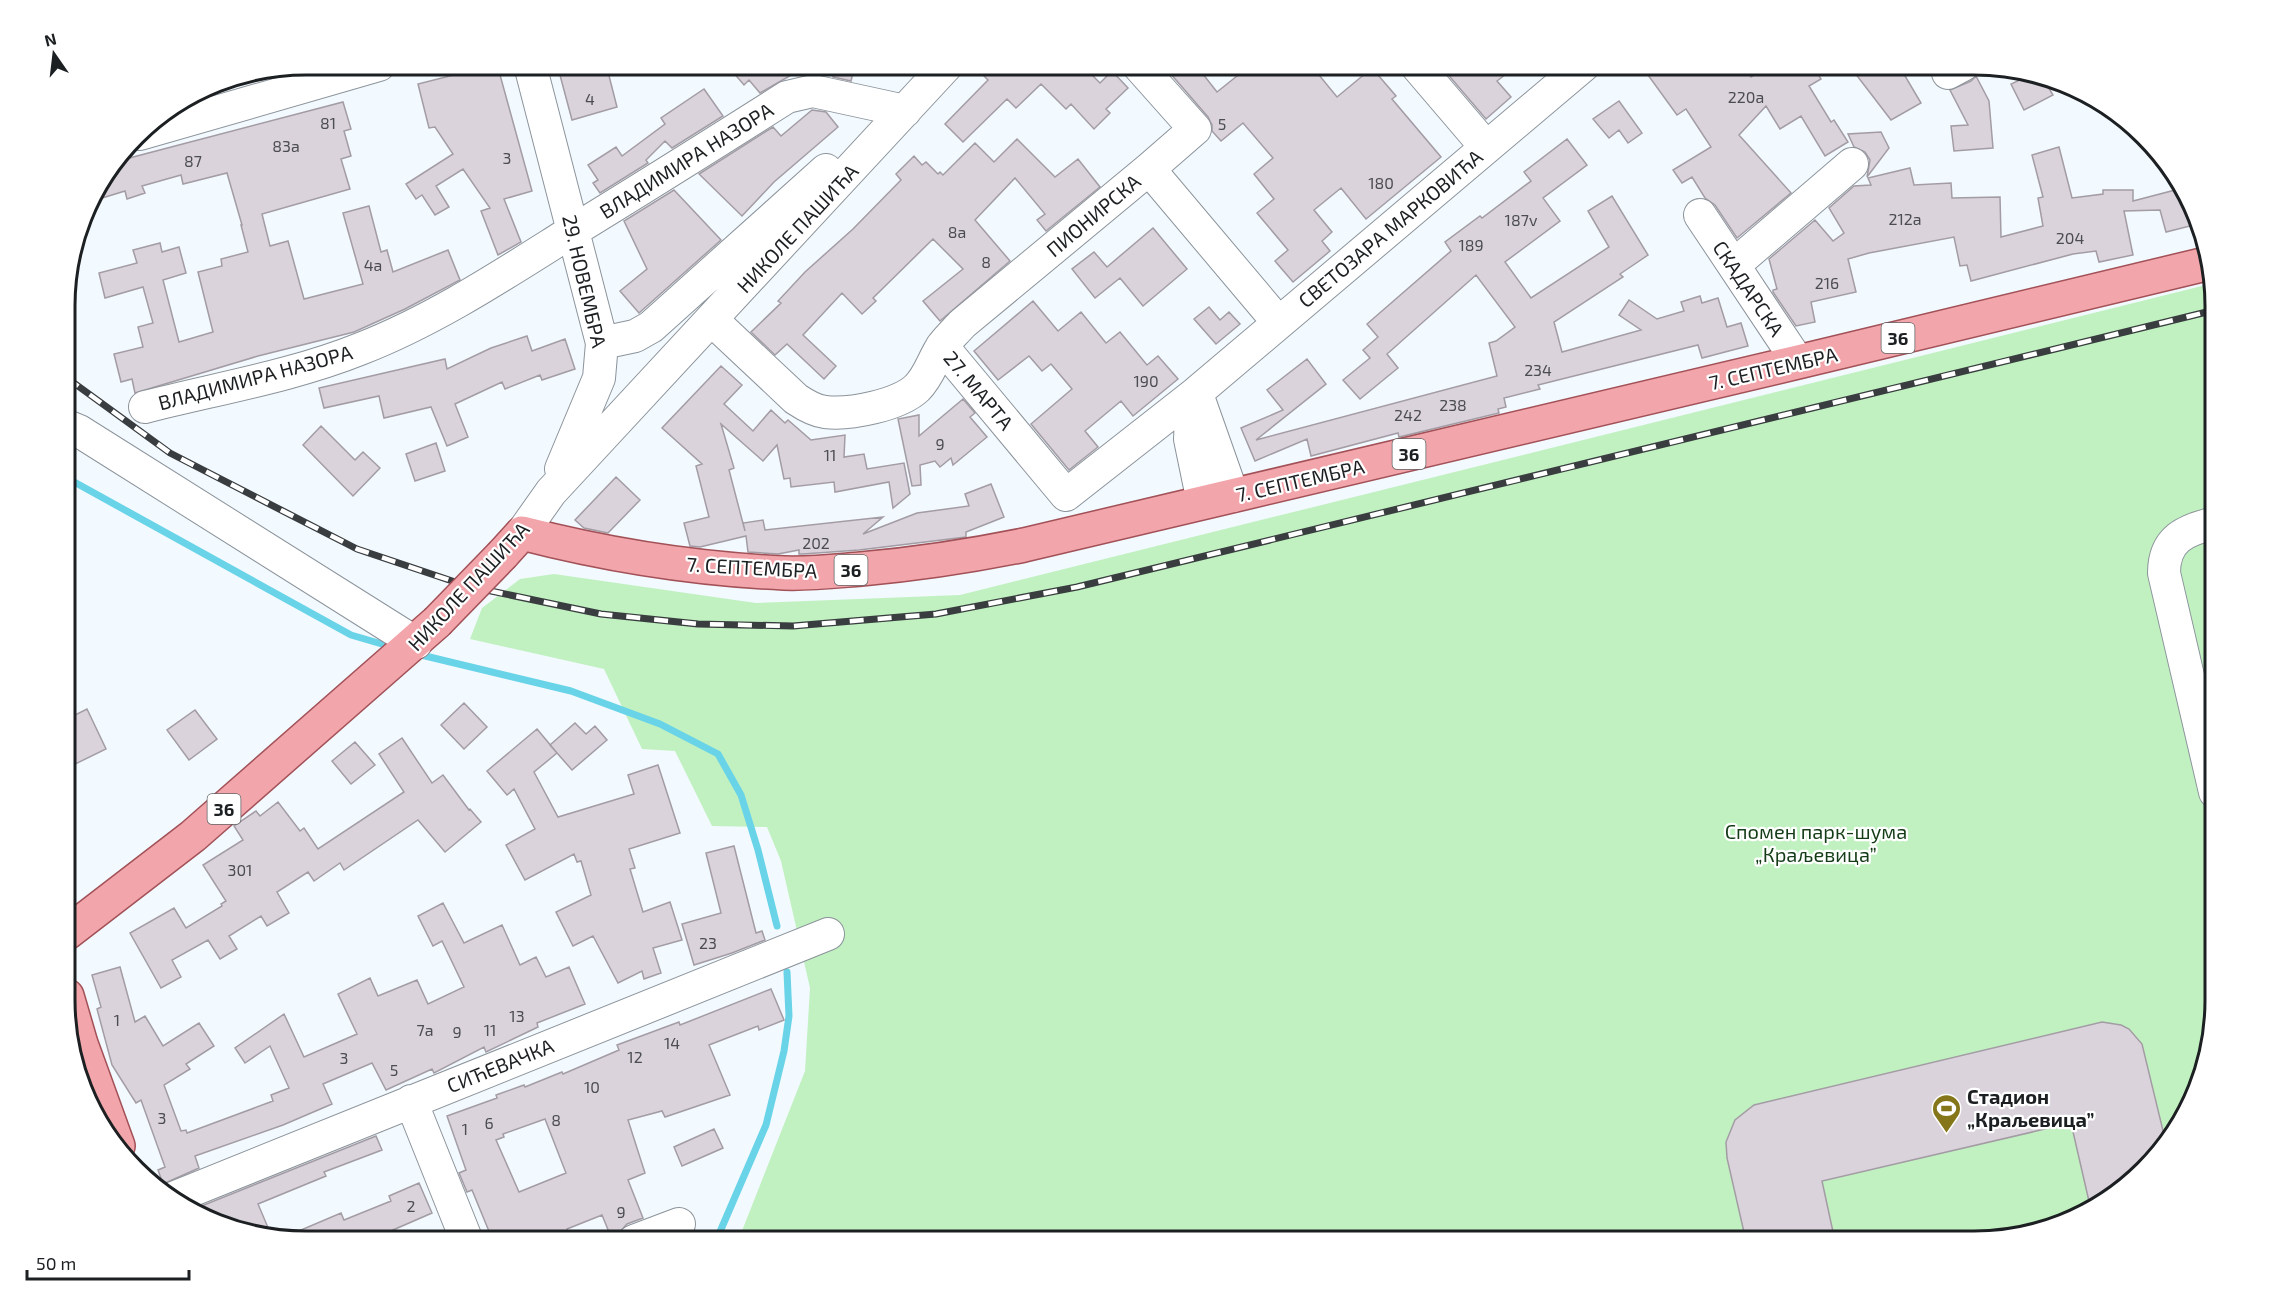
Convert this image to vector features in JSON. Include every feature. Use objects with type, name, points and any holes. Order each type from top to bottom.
[{"type":"main road","name":"7. СЕПТЕМБРА","points":[[512,544],[601,551],[666,561],[785,573],[818,573],[920,564],[975,555],[2202,265]]},
{"type":"main road","name":"НИКОЛЕ ПАШИЋА","points":[[75,927],[193,836],[416,642],[512,544]]},
{"type":"main road","points":[[77,1027],[108,1118]]},
{"type":"street","points":[[162,126],[279,81],[314,75]]},
{"type":"street","name":"29. НОВЕМБРА","points":[[533,75],[602,343],[599,378],[551,492]]},
{"type":"street","name":"НИКОЛЕ ПАШИЋА","points":[[512,544],[551,492],[937,75]]},
{"type":"street","points":[[1148,75],[1195,129],[1149,169]]},
{"type":"street","points":[[1425,75],[1486,147]]},
{"type":"street","name":"СВЕТОЗАРА МАРКОВИЋА","points":[[1066,495],[1196,393],[1571,75]]},
{"type":"street","name":"ВЛАДИМИРА НАЗОРА","points":[[144,407],[300,369],[359,350],[463,300],[796,93],[813,91],[905,111]]},
{"type":"street","name":"НИКОЛЕ ПАШИЋА","points":[[602,343],[635,336],[651,327],[822,174],[846,157],[877,142]]},
{"type":"street","points":[[1734,265],[1852,165]]},
{"type":"street","name":"ПИОНИРСКА","points":[[942,346],[962,324],[1149,169],[1278,322]]},
{"type":"street","name":"СКАДАРСКА","points":[[1700,214],[1798,362]]},
{"type":"street","name":"27. МАРТА","points":[[712,320],[796,399],[824,412],[882,405],[903,398],[917,388],[931,370],[942,346],[1066,495]]},
{"type":"street","points":[[1196,393],[1218,499]]},
{"type":"street","points":[[75,430],[416,642]]},
{"type":"street","points":[[2205,525],[2193,528],[2178,537],[2170,546],[2164,559],[2164,573],[2205,743]]},
{"type":"street","name":"СИЋЕВАЧКА","points":[[182,1194],[828,934]]},
{"type":"street","points":[[411,1101],[463,1231]]},
{"type":"street","points":[[660,1231],[679,1224]]},
{"type":"green space","name":"Спомен парк-шума „Краљевица”","points":[[2204,285],[2205,1015],[2201,1045],[2193,1074],[2181,1102],[2157,1141],[2115,1183],[2076,1207],[2048,1219],[2019,1227],[1989,1231],[742,1231],[805,1071],[810,988],[781,861],[767,827],[712,826],[675,751],[642,749],[604,669],[470,639],[482,608],[520,579],[554,574],[756,603],[960,595]]},
{"type":"building","points":[[454,75],[500,75],[532,191],[504,199],[521,242],[498,255],[481,211],[490,208],[463,169],[436,186],[449,207],[435,215],[422,195],[416,199],[406,184],[453,154],[435,127],[429,128],[418,84]]},
{"type":"building","points":[[560,75],[609,75],[617,107],[572,120]]},
{"type":"building","points":[[735,75],[791,75],[760,93],[749,80],[744,85]]},
{"type":"building","points":[[834,75],[852,75],[851,81],[833,77]]},
{"type":"building","points":[[1092,75],[1100,83],[1108,75],[1116,75],[1128,88],[1106,109],[1110,113],[1094,129],[1071,104],[1066,109],[1041,84],[1016,108],[1007,99],[963,142],[945,124],[988,80],[984,76]]},
{"type":"building","points":[[1172,75],[1204,75],[1217,92],[1238,75],[1319,75],[1337,97],[1364,75],[1378,75],[1396,96],[1392,99],[1441,157],[1366,219],[1341,188],[1314,210],[1332,232],[1322,241],[1330,251],[1293,282],[1275,261],[1288,250],[1257,213],[1274,199],[1254,174],[1273,158],[1243,123],[1221,141],[1212,131],[1208,117]]},
{"type":"building","points":[[1448,75],[1505,75],[1497,81],[1511,97],[1486,119]]},
{"type":"building","points":[[1648,75],[1749,75],[1751,77],[1754,75],[1819,75],[1821,79],[1809,86],[1831,122],[1834,120],[1848,142],[1825,156],[1801,116],[1780,129],[1766,106],[1739,135],[1791,193],[1737,238],[1715,205],[1705,198],[1692,177],[1682,183],[1673,170],[1711,147],[1686,109],[1677,115]]},
{"type":"building","points":[[1856,75],[1904,75],[1921,103],[1891,120]]},
{"type":"building","points":[[1976,76],[1989,101],[1993,148],[1954,151],[1951,126],[1968,125],[1950,90],[1971,81]]},
{"type":"building","points":[[2020,80],[2048,87],[2053,95],[2024,110],[2011,84]]},
{"type":"building","points":[[704,89],[723,116],[672,148],[665,141],[646,160],[648,163],[600,193],[593,183],[598,180],[588,165],[616,147],[622,156],[665,124],[661,118]]},
{"type":"building","points":[[1619,101],[1642,133],[1628,143],[1619,130],[1609,138],[1593,119]]},
{"type":"building","points":[[343,102],[351,129],[344,131],[351,156],[341,159],[350,189],[262,214],[270,246],[288,241],[304,299],[363,284],[343,213],[369,206],[381,252],[387,250],[393,272],[448,250],[460,280],[405,309],[354,332],[258,356],[135,393],[132,379],[121,382],[114,354],[143,347],[138,327],[153,323],[143,287],[105,298],[99,273],[137,263],[133,250],[160,243],[162,252],[179,247],[186,273],[163,280],[179,342],[213,332],[198,272],[222,266],[221,259],[248,252],[227,173],[183,184],[181,175],[142,186],[145,193],[127,199],[125,191],[102,198],[129,158]]},
{"type":"building","points":[[812,110],[826,112],[838,127],[774,182],[742,216],[699,174],[773,127],[781,136]]},
{"type":"building","points":[[1881,132],[1889,148],[1867,177],[1870,160],[1865,152],[1854,147],[1848,134]]},
{"type":"building","points":[[1017,139],[1055,177],[1078,159],[1100,187],[1046,231],[1037,220],[1045,214],[1015,178],[975,220],[1010,261],[940,321],[923,301],[963,269],[933,239],[873,298],[876,301],[862,314],[842,293],[803,335],[836,366],[824,379],[787,344],[775,355],[751,332],[781,303],[778,301],[805,272],[853,229],[901,180],[896,174],[914,156],[922,165],[926,162],[938,174],[940,172],[943,175],[975,143],[994,162]]},
{"type":"building","points":[[1567,139],[1587,165],[1543,198],[1560,221],[1505,262],[1531,298],[1609,247],[1588,211],[1612,196],[1648,255],[1620,274],[1623,277],[1554,322],[1562,352],[1641,330],[1619,315],[1629,300],[1657,319],[1684,311],[1681,302],[1700,296],[1702,303],[1718,298],[1727,327],[1741,323],[1748,346],[1702,358],[1698,345],[1538,385],[1540,389],[1504,398],[1506,407],[1498,409],[1499,413],[1399,437],[1398,433],[1311,456],[1307,439],[1255,461],[1241,428],[1283,410],[1267,390],[1307,359],[1326,384],[1256,440],[1497,376],[1489,343],[1496,341],[1515,327],[1476,275],[1387,354],[1398,368],[1360,399],[1343,380],[1370,358],[1363,350],[1378,337],[1367,324],[1451,251],[1445,242],[1480,216],[1482,218],[1531,181],[1524,172]]},
{"type":"building","points":[[2059,147],[2072,198],[2103,194],[2103,190],[2133,190],[2133,201],[2174,190],[2190,226],[2166,232],[2160,210],[2124,211],[2133,255],[2099,262],[2096,251],[2073,254],[1971,281],[1967,265],[1960,266],[1954,237],[1869,253],[1848,259],[1856,292],[1811,302],[1815,322],[1796,326],[1773,292],[1777,289],[1769,259],[1815,220],[1833,241],[1844,233],[1829,208],[1854,186],[1871,185],[1868,178],[1910,168],[1914,185],[1951,183],[1952,198],[2000,197],[2001,237],[2043,226],[2038,198],[2043,197],[2032,155]]},
{"type":"building","points":[[674,190],[721,240],[639,313],[620,291],[647,269],[624,221]]},
{"type":"building","points":[[1153,228],[1187,269],[1143,306],[1120,278],[1095,298],[1072,269],[1094,252],[1107,267]]},
{"type":"building","points":[[1033,301],[1058,331],[1081,312],[1106,343],[1120,332],[1147,365],[1158,356],[1178,379],[1133,416],[1121,401],[1085,431],[1098,447],[1069,470],[1031,424],[1072,389],[1051,364],[1042,371],[1029,356],[998,380],[974,351]]},
{"type":"building","points":[[1209,307],[1220,320],[1229,312],[1240,324],[1216,344],[1194,319]]},
{"type":"building","points":[[527,336],[532,351],[565,339],[575,369],[542,380],[540,375],[505,389],[502,382],[455,404],[468,437],[447,446],[431,407],[384,418],[379,396],[324,408],[319,388],[445,359],[447,369],[491,348]]},
{"type":"building","points":[[721,366],[742,385],[724,404],[753,431],[771,410],[785,423],[788,420],[811,440],[845,435],[844,457],[864,454],[867,469],[904,463],[910,494],[893,508],[889,482],[835,492],[834,482],[791,487],[790,478],[784,479],[777,445],[763,461],[721,424],[734,468],[729,470],[745,531],[743,523],[763,520],[765,530],[883,517],[863,534],[917,513],[969,506],[965,494],[991,484],[1004,517],[966,532],[966,537],[859,550],[803,554],[799,554],[799,550],[778,554],[748,552],[746,536],[700,547],[690,546],[684,523],[709,517],[696,466],[702,464],[662,428]]},
{"type":"building","points":[[963,399],[975,413],[970,417],[987,437],[953,465],[951,458],[940,467],[935,461],[920,465],[921,485],[912,486],[898,419],[919,415],[919,436]]},
{"type":"building","points":[[321,426],[355,460],[363,452],[380,468],[353,496],[303,445]]},
{"type":"building","points":[[436,443],[445,471],[415,481],[406,454]]},
{"type":"building","points":[[616,477],[640,500],[608,533],[584,528],[575,520]]},
{"type":"building","points":[[464,703],[487,727],[464,749],[441,725]]},
{"type":"building","points":[[87,709],[106,749],[75,764],[75,715]]},
{"type":"building","points":[[195,710],[217,739],[189,760],[167,730]]},
{"type":"building","points":[[575,723],[586,734],[595,726],[607,740],[572,770],[550,745]]},
{"type":"building","points":[[537,729],[557,753],[534,772],[558,817],[634,794],[628,775],[658,765],[680,833],[629,849],[635,868],[630,869],[643,912],[670,902],[682,940],[653,948],[661,973],[644,979],[642,971],[618,983],[593,936],[573,946],[556,912],[591,895],[581,861],[577,862],[574,854],[525,880],[506,845],[535,829],[514,789],[507,795],[487,771]]},
{"type":"building","points":[[402,738],[432,783],[443,775],[481,822],[445,852],[418,820],[344,870],[340,863],[314,881],[308,872],[277,892],[289,913],[267,926],[261,916],[229,936],[237,949],[220,959],[208,940],[172,960],[181,977],[161,988],[130,933],[174,908],[186,928],[222,906],[221,904],[226,901],[203,865],[243,840],[234,826],[256,811],[260,816],[278,802],[300,831],[304,828],[318,849],[404,792],[379,754]]},
{"type":"building","points":[[355,742],[375,765],[351,784],[332,761]]},
{"type":"building","points":[[734,846],[756,933],[762,931],[765,940],[694,965],[682,924],[721,913],[706,853]]},
{"type":"building","points":[[443,903],[464,943],[502,925],[520,965],[536,957],[546,977],[569,967],[585,1004],[537,1023],[538,1027],[486,1052],[484,1047],[434,1073],[432,1069],[386,1090],[372,1063],[323,1084],[332,1104],[283,1125],[195,1156],[199,1168],[165,1183],[162,1180],[158,1170],[165,1167],[141,1100],[136,1103],[112,1065],[97,1009],[101,1007],[92,975],[120,967],[135,1022],[145,1016],[163,1046],[199,1023],[214,1046],[186,1064],[190,1069],[164,1085],[181,1131],[186,1130],[187,1133],[273,1101],[271,1095],[289,1088],[270,1046],[245,1063],[235,1048],[284,1014],[304,1057],[357,1034],[338,994],[370,978],[378,996],[417,980],[428,1004],[464,987],[442,941],[433,946],[418,916]]},
{"type":"building","points":[[771,989],[784,1020],[759,1030],[758,1026],[709,1045],[730,1095],[665,1117],[662,1111],[628,1120],[645,1173],[628,1180],[643,1218],[627,1224],[621,1231],[609,1231],[602,1215],[567,1229],[568,1231],[489,1231],[472,1190],[467,1192],[459,1173],[466,1170],[447,1116],[497,1098],[496,1095],[524,1085],[525,1087],[562,1072],[563,1074],[619,1050],[617,1045],[679,1022],[680,1025]],"holes":[[[545,1119],[566,1173],[519,1192],[496,1140],[504,1137],[503,1134]]]},
{"type":"building","name":"Стадион „Краљевица”","points":[[2102,1022],[2121,1025],[2129,1029],[2142,1044],[2163,1132],[2148,1152],[2126,1174],[2089,1200],[2071,1123],[1822,1181],[1833,1231],[1744,1231],[1727,1158],[1726,1142],[1735,1120],[1754,1105]]},
{"type":"building","points":[[714,1129],[723,1148],[682,1166],[674,1147]]},
{"type":"building","points":[[376,1136],[382,1150],[324,1172],[326,1176],[258,1204],[268,1228],[232,1219],[202,1206]]},
{"type":"building","points":[[419,1183],[432,1213],[393,1231],[299,1231],[341,1213],[344,1220],[391,1201],[389,1196]]},
{"type":"waterway","points":[[75,482],[351,635],[392,647]]},
{"type":"waterway","points":[[417,654],[571,691],[660,724],[718,754],[741,795],[758,850],[777,926]]},
{"type":"waterway","points":[[720,1231],[766,1125],[784,1051],[789,1016],[787,972]]},
{"type":"railway","points":[[75,384],[170,453],[357,549],[467,586],[601,614],[698,624],[793,626],[936,614],[1077,587],[2205,312]]},
{"type":"place","name":"Стадион „Краљевица”","points":[[1946,1134]]}]
